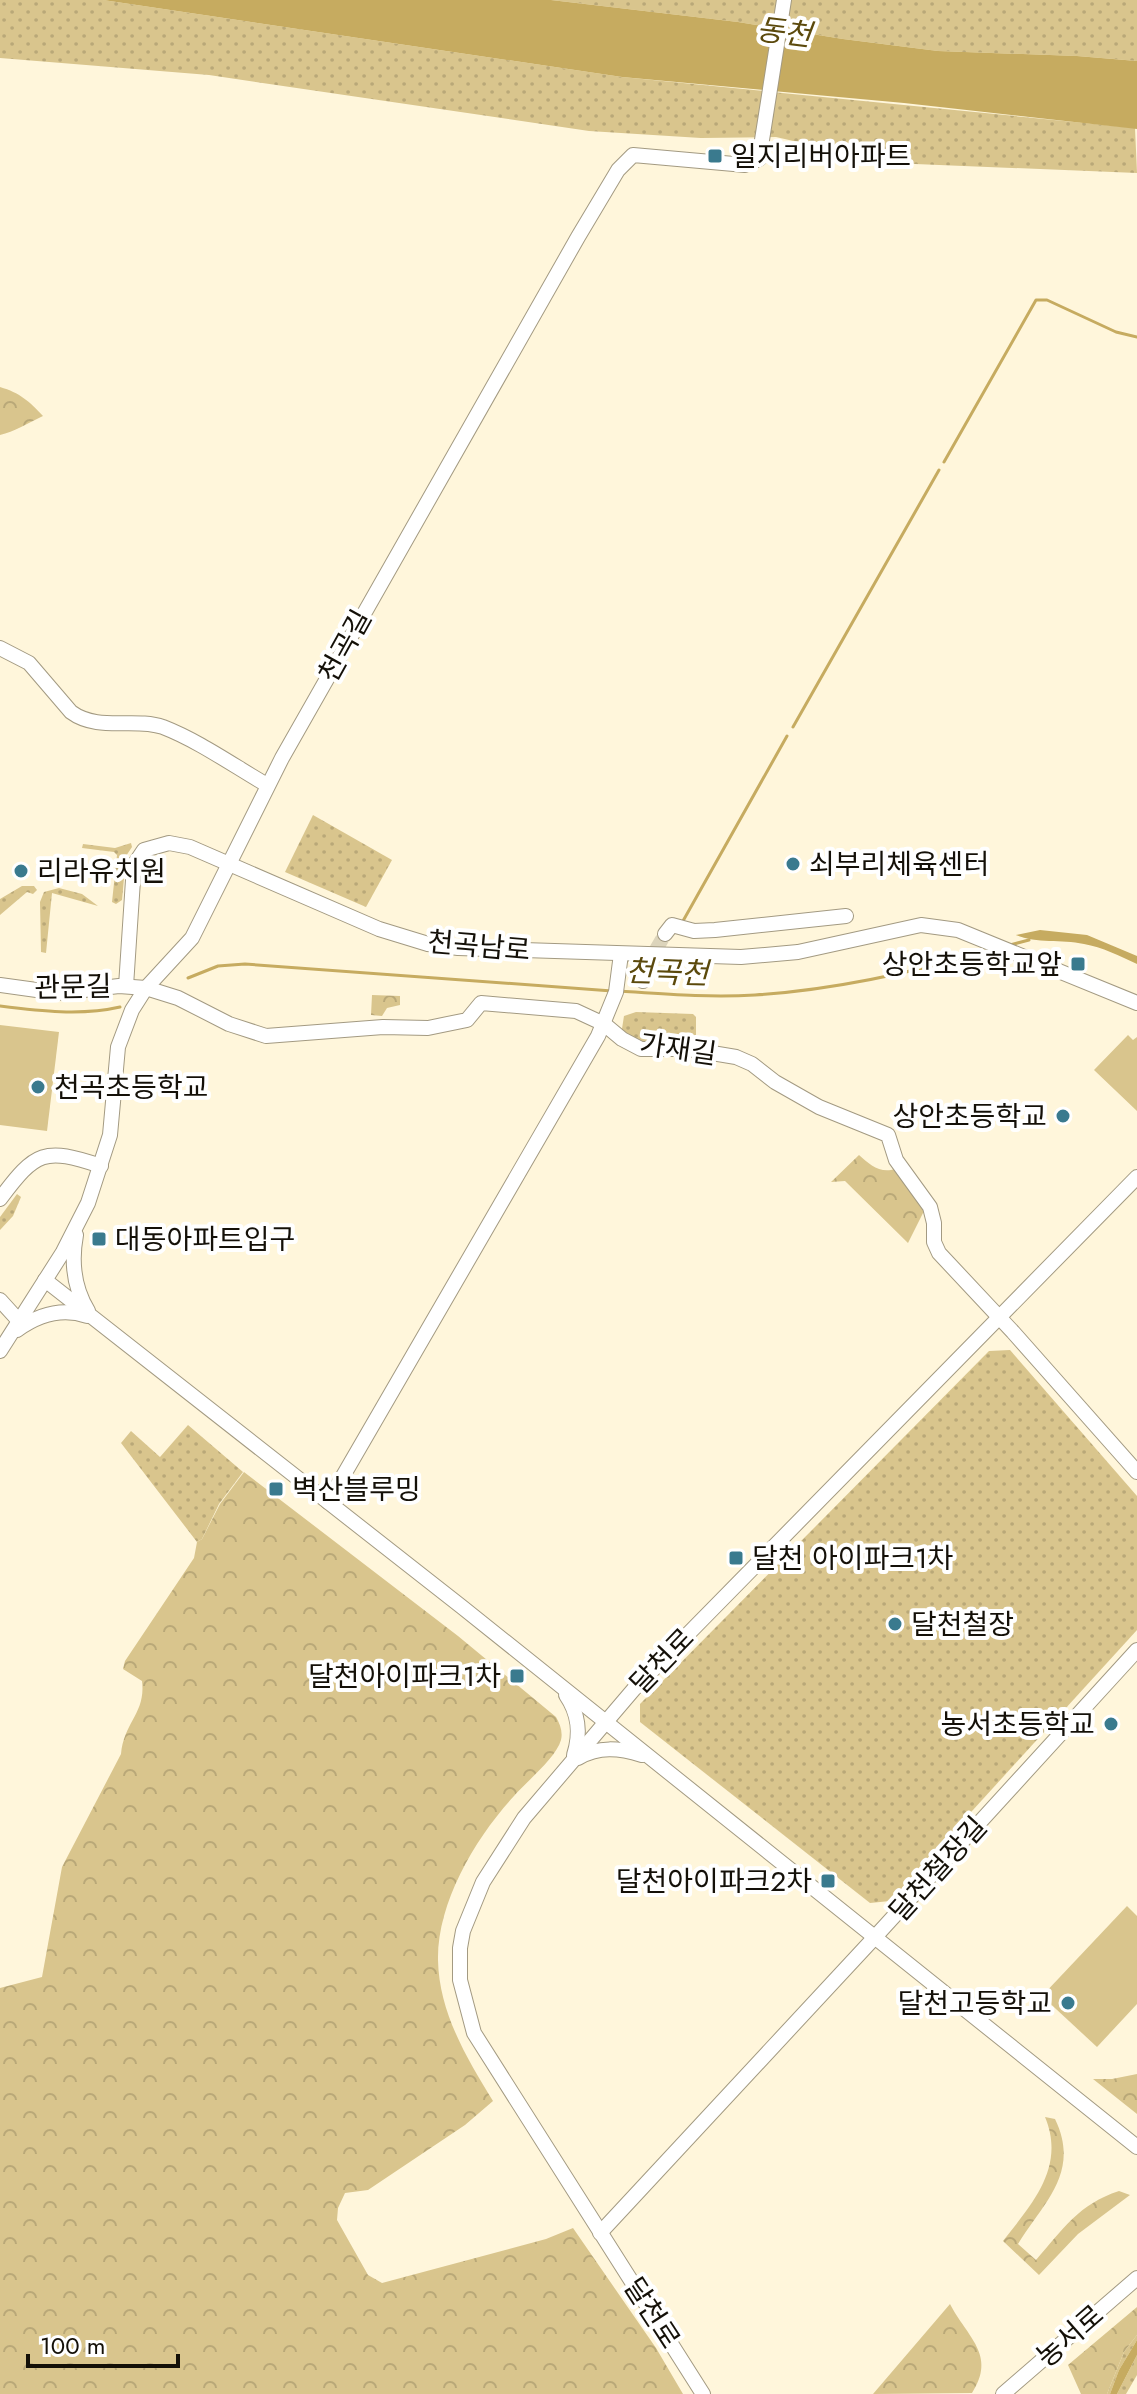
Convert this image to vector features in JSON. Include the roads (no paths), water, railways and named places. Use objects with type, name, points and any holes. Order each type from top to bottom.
[{"type":"street","name":"천곡길","points":[[79,1222],[110,1135],[118,1047],[132,1010],[146,988],[192,938],[267,785],[621,165],[629,157],[639,155],[745,165],[757,161],[762,153],[784,0]]},
{"type":"street","points":[[0,648],[29,663],[71,712],[80,718],[162,727],[267,785]]},
{"type":"street","name":"천곡남로","points":[[126,986],[132,875],[139,854],[156,845],[175,843],[379,929],[428,944],[481,950],[741,957],[776,955],[921,925],[947,926],[1137,1003]]},
{"type":"street","points":[[665,934],[672,925],[694,931],[715,930],[846,916]]},
{"type":"street","points":[[328,1502],[604,1024],[611,1009],[621,954]]},
{"type":"street","name":"관문길","points":[[0,985],[58,993],[126,986],[146,988]]},
{"type":"street","name":"가재길","points":[[146,988],[178,998],[229,1024],[266,1036],[383,1027],[428,1028],[467,1020],[479,1004],[484,1003],[576,1011],[604,1024],[641,1049],[688,1049],[745,1060],[775,1082],[819,1107],[885,1133],[903,1172],[930,1207],[934,1242],[939,1253],[1137,1472]]},
{"type":"street","points":[[0,1199],[24,1168],[43,1156],[66,1155],[101,1166]]},
{"type":"street","name":"달천로","points":[[703,2394],[482,2050],[467,2014],[459,1962],[467,1917],[483,1882],[512,1835],[605,1722],[1137,1177]]},
{"type":"street","points":[[4,1345],[79,1222]]},
{"type":"street","points":[[79,1222],[73,1263],[82,1299],[93,1318]]},
{"type":"street","name":"달천철장길","points":[[45,1280],[875,1937],[1137,1650]]},
{"type":"street","points":[[0,1300],[19,1321]]},
{"type":"street","points":[[4,1345],[34,1319],[54,1312],[73,1312],[93,1318]]},
{"type":"street","points":[[559,1685],[574,1707],[578,1723],[578,1742],[571,1762]]},
{"type":"street","points":[[571,1762],[589,1752],[608,1749],[635,1753],[654,1761]]},
{"type":"street","points":[[600,2233],[875,1937],[1137,2147]]},
{"type":"street","name":"농서로","points":[[1003,2394],[1137,2278]]},
{"type":"water","name":"동천","points":[[103,0],[551,0],[738,22],[938,51],[1137,61],[1137,129],[904,103],[622,77]]},
{"type":"water","points":[[1040,930],[1087,935],[1137,956],[1137,964],[1091,945],[1032,940],[1016,935]]},
{"type":"water","points":[[1137,2340],[1137,2355],[1117,2394],[1110,2394],[1119,2370]]},
{"type":"waterway","points":[[944,462],[1036,300],[1047,300],[1116,332],[1137,337]]},
{"type":"waterway","points":[[793,727],[939,470]]},
{"type":"waterway","points":[[683,921],[787,736]]},
{"type":"waterway","name":"천곡천","points":[[1010,945],[1029,940]]},
{"type":"waterway","name":"천곡천","points":[[619,991],[721,996],[785,993],[874,979],[991,950]]},
{"type":"waterway","name":"천곡천","points":[[188,978],[218,966],[245,964],[612,991]]},
{"type":"waterway","name":"천곡천","points":[[0,1006],[75,1012],[120,1007]]},
{"type":"tunnel","points":[[645,969],[665,934]]},
{"type":"place","name":"일지리버아파트","points":[[715,156]]},
{"type":"place","name":"쇠부리체육센터","points":[[793,864]]},
{"type":"place","name":"리라유치원","points":[[21,871]]},
{"type":"place","name":"상안초등학교앞","points":[[1078,964]]},
{"type":"place","name":"천곡초등학교","points":[[38,1087]]},
{"type":"place","name":"상안초등학교","points":[[1063,1116]]},
{"type":"place","name":"대동아파트입구","points":[[99,1239]]},
{"type":"place","name":"벽산블루밍","points":[[276,1489]]},
{"type":"place","name":"달천 아이파크1차","points":[[736,1558]]},
{"type":"place","name":"달천철장","points":[[895,1624]]},
{"type":"place","name":"달천아이파크1차","points":[[517,1676]]},
{"type":"place","name":"농서초등학교","points":[[1111,1724]]},
{"type":"place","name":"달천아이파크2차","points":[[828,1881]]},
{"type":"place","name":"달천고등학교","points":[[1068,2003]]}]
